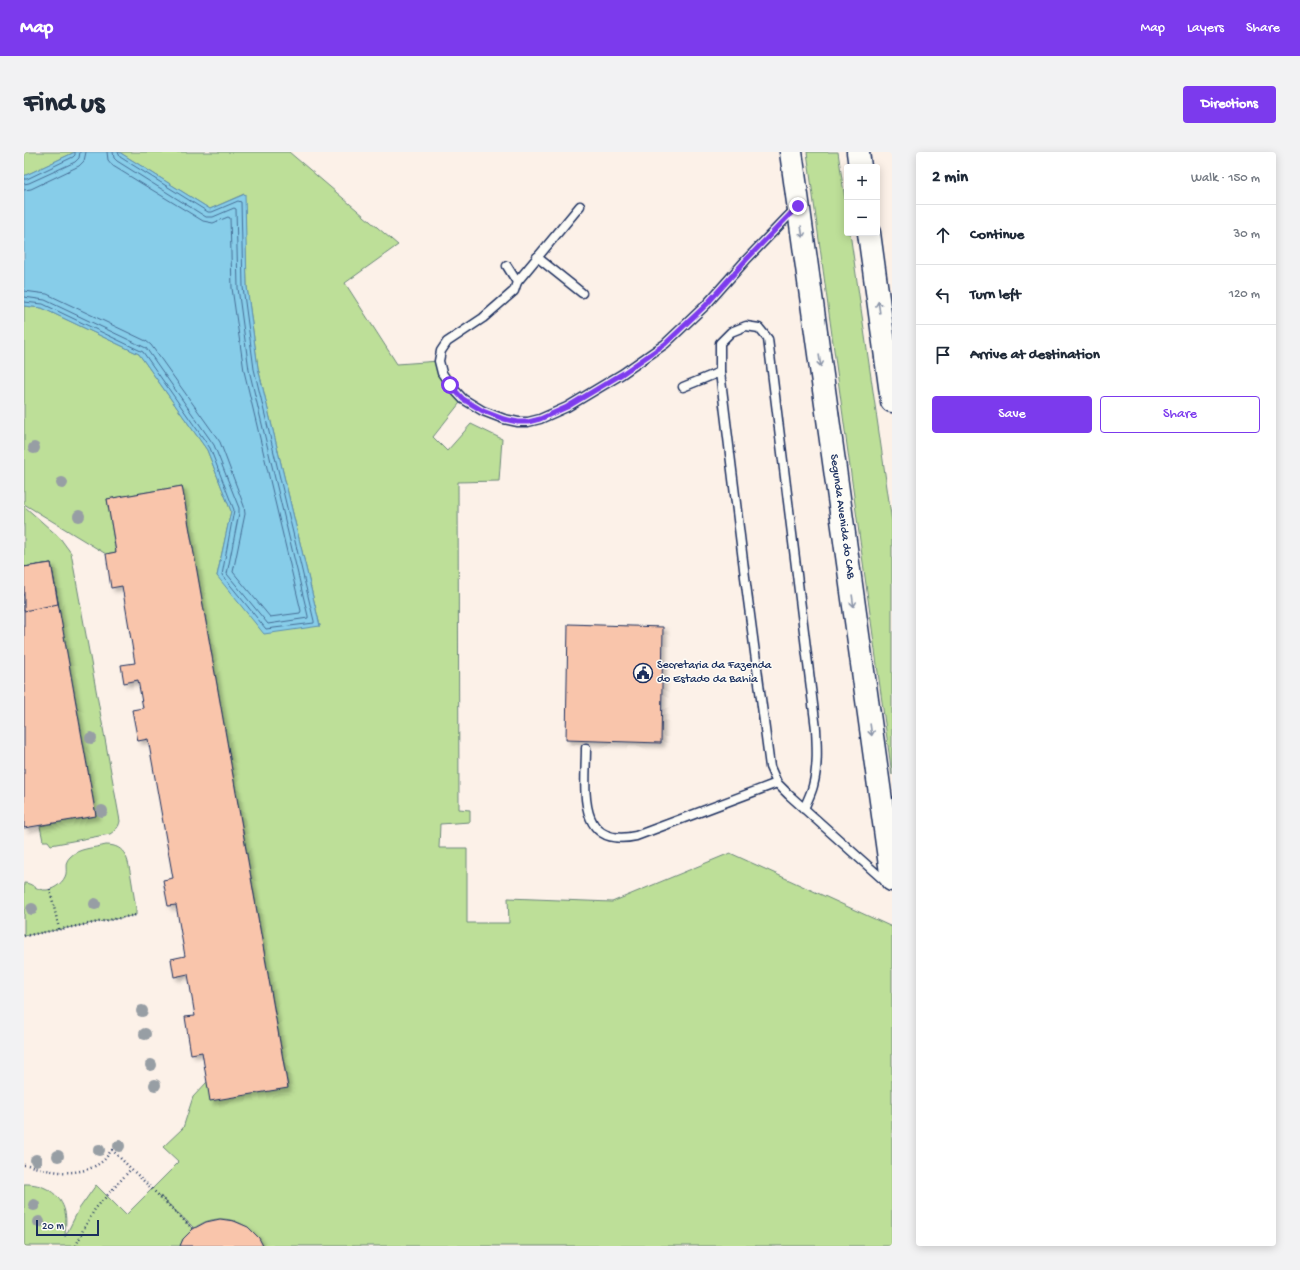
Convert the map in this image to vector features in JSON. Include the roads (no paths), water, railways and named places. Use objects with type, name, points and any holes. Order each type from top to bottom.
[{"type":"main road","name":"Segunda Avenida do CAB","points":[[791,152],[892,880]]},
{"type":"main road","points":[[858,152],[860,164]]},
{"type":"main road","points":[[869,236],[892,401]]},
{"type":"lane","points":[[580,206],[517,282],[514,291],[483,318],[447,342],[441,351],[439,361],[442,373],[450,385],[463,399],[483,411],[504,419],[518,422],[528,422],[540,419],[567,407],[622,374],[665,344],[706,305],[746,260],[798,206]]},
{"type":"lane","points":[[537,257],[582,293]]},
{"type":"lane","points":[[507,266],[517,282]]},
{"type":"lane","points":[[804,809],[813,787],[817,771],[818,751],[816,729],[768,340],[759,328],[746,326],[731,332],[720,344],[720,372],[744,577],[770,767],[777,783],[804,809],[892,887]]},
{"type":"lane","points":[[683,387],[720,372]]},
{"type":"lane","points":[[586,748],[586,798],[588,814],[594,827],[608,836],[625,838],[636,836],[777,783]]},
{"type":"water","points":[[75,152],[119,152],[210,209],[245,194],[247,287],[258,368],[320,626],[264,634],[217,576],[231,511],[207,450],[139,354],[42,308],[24,306],[24,176]]},
{"type":"place","name":"Secretaria da Fazenda do Estado da Bahia","points":[[643,673]]}]
